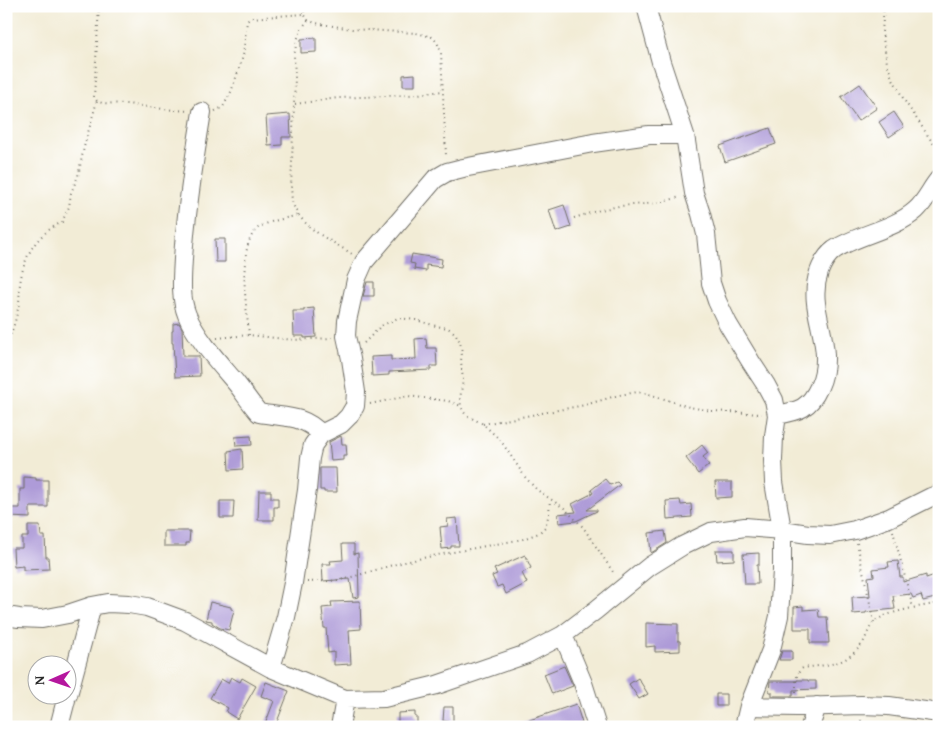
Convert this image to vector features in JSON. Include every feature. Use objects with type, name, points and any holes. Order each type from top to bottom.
[{"type":"street","points":[[646,6],[661,62],[685,135],[694,193],[706,234],[711,283],[728,324],[774,400],[777,415],[773,460],[774,482],[782,530],[779,616],[771,650],[749,706],[744,727]]},
{"type":"street","points":[[202,112],[184,237],[183,301],[187,314],[192,326],[202,340],[259,413],[285,416],[307,422],[314,426],[321,434]]},
{"type":"street","points":[[271,668],[286,617],[293,583],[313,445],[321,434],[341,424],[350,416],[355,406],[356,392],[346,336],[347,321],[356,280],[364,262],[435,179],[447,172],[619,138],[649,135],[685,135]]},
{"type":"street","points":[[777,415],[801,410],[807,406],[815,396],[821,382],[825,369],[825,351],[815,296],[816,281],[826,259],[833,251],[888,226],[916,210],[939,179]]},
{"type":"street","points":[[6,616],[42,619],[108,603],[147,607],[185,621],[271,668],[345,699],[384,698],[437,685],[527,654],[563,635],[650,566],[682,546],[712,532],[745,527],[830,535],[855,530],[889,518],[939,494]]},
{"type":"street","points":[[78,658],[92,606]]},
{"type":"street","points":[[563,635],[583,683],[596,727]]},
{"type":"street","points":[[340,727],[345,699]]},
{"type":"street","points":[[59,727],[65,706]]},
{"type":"street","points":[[749,706],[889,706],[939,713]]},
{"type":"street","points":[[810,727],[817,706]]},
{"type":"path","points":[[99,6],[94,97],[102,103],[202,112],[215,111],[223,107],[231,92],[243,56],[246,21],[251,18],[304,14]]},
{"type":"path","points":[[304,6],[304,14],[308,20],[315,23],[352,29],[416,33],[432,37],[437,42],[441,52],[447,172]]},
{"type":"path","points":[[884,6],[882,32],[891,75],[904,100],[939,152]]},
{"type":"path","points":[[308,20],[296,40],[294,56],[295,104],[291,188],[293,204],[306,224],[364,262]]},
{"type":"path","points":[[295,104],[338,98],[409,95],[443,91]]},
{"type":"path","points":[[6,349],[20,301],[20,286],[28,255],[36,242],[46,232],[62,222],[69,207],[71,193],[78,176],[84,146],[98,101]]},
{"type":"path","points":[[574,218],[619,206],[659,203],[694,193]]},
{"type":"path","points":[[249,335],[244,275],[250,240],[258,228],[276,220],[299,215]]},
{"type":"path","points":[[351,358],[381,326],[398,318],[416,320],[448,328],[455,333],[460,342],[463,380],[461,406],[466,415],[484,424],[503,444],[525,477],[537,490],[564,508],[583,527],[623,587]]},
{"type":"path","points":[[202,340],[249,335],[294,340],[319,340],[346,336]]},
{"type":"path","points":[[484,424],[585,405],[638,392],[689,407],[735,413],[777,415]]},
{"type":"path","points":[[355,406],[374,404],[408,396],[448,402],[461,406]]},
{"type":"path","points":[[293,583],[345,579],[427,557],[523,539],[538,533],[545,527],[549,514],[550,499]]},
{"type":"path","points":[[889,518],[913,608]]},
{"type":"path","points":[[855,530],[874,622]]},
{"type":"path","points":[[939,552],[939,560]]},
{"type":"path","points":[[797,707],[797,675],[803,668],[840,662],[848,658],[861,644],[874,622],[895,613],[939,603]]},
{"type":"building","points":[[316,38],[316,52],[301,53],[301,39]]},
{"type":"building","points":[[415,74],[415,86],[403,86],[403,75]]},
{"type":"building","points":[[860,84],[877,108],[858,121],[841,97]]},
{"type":"building","points":[[894,112],[904,127],[889,137],[879,122]]},
{"type":"building","points":[[290,114],[291,137],[282,137],[282,145],[268,146],[266,116]]},
{"type":"building","points":[[770,128],[776,144],[725,162],[720,146]]},
{"type":"building","points":[[564,205],[571,227],[556,232],[549,210]]},
{"type":"building","points":[[215,239],[225,239],[225,262],[216,262]]},
{"type":"building","points":[[412,254],[442,259],[441,267],[426,265],[426,271],[414,269],[415,264],[410,263]]},
{"type":"building","points":[[367,282],[374,282],[374,296],[363,296]]},
{"type":"building","points":[[314,308],[316,337],[304,338],[304,336],[294,336],[293,311],[304,311],[304,309]]},
{"type":"building","points":[[179,323],[182,328],[183,356],[199,356],[200,376],[175,377],[172,331],[173,324]]},
{"type":"building","points":[[426,338],[427,348],[436,348],[437,366],[431,366],[431,370],[389,372],[389,375],[372,376],[371,357],[391,356],[391,360],[416,359],[415,339]]},
{"type":"building","points":[[251,436],[252,445],[236,446],[235,437]]},
{"type":"building","points":[[341,436],[342,444],[346,444],[347,456],[343,456],[343,460],[331,461],[329,442]]},
{"type":"building","points":[[702,445],[708,453],[703,457],[709,465],[698,474],[686,458]]},
{"type":"building","points":[[242,449],[243,469],[229,470],[228,451]]},
{"type":"building","points":[[320,468],[336,468],[337,492],[324,492],[324,490],[320,490]]},
{"type":"building","points":[[24,477],[48,480],[48,507],[30,507],[30,518],[10,517],[10,508],[20,508],[20,489],[24,489]]},
{"type":"building","points":[[605,479],[610,485],[617,482],[620,485],[587,510],[597,511],[576,521],[559,523],[558,514],[576,512],[572,504],[593,493],[591,490]]},
{"type":"building","points":[[715,482],[732,482],[732,497],[716,498]]},
{"type":"building","points":[[259,491],[271,491],[271,498],[278,498],[278,507],[274,507],[274,520],[258,520]]},
{"type":"building","points":[[680,500],[681,505],[691,504],[692,517],[667,519],[666,501]]},
{"type":"building","points":[[220,501],[234,501],[233,518],[220,518]]},
{"type":"building","points":[[457,518],[459,546],[442,549],[440,527],[448,526],[447,519]]},
{"type":"building","points":[[28,526],[40,526],[41,536],[45,536],[46,557],[48,557],[49,569],[23,570],[23,566],[14,567],[13,548],[22,548],[22,537],[28,537]]},
{"type":"building","points":[[164,531],[190,531],[189,543],[186,543],[186,546],[164,546]]},
{"type":"building","points":[[665,531],[667,543],[651,553],[649,533]]},
{"type":"building","points":[[342,544],[354,544],[354,554],[358,553],[359,597],[353,598],[350,579],[323,581],[322,564],[331,564],[330,561],[343,560]]},
{"type":"building","points":[[716,550],[734,550],[734,560],[717,561]]},
{"type":"building","points":[[759,553],[759,565],[757,565],[758,584],[745,584],[743,554]]},
{"type":"building","points":[[525,555],[531,568],[522,573],[527,583],[506,594],[502,585],[497,587],[492,576],[497,574],[494,569]]},
{"type":"building","points":[[898,561],[900,577],[903,577],[903,582],[926,575],[926,578],[935,575],[939,597],[923,601],[921,595],[913,598],[911,594],[893,596],[895,609],[853,614],[852,597],[870,596],[868,577],[874,576],[873,569],[889,567],[888,562]]},
{"type":"building","points":[[360,601],[361,629],[349,630],[351,664],[334,665],[334,652],[328,653],[322,608],[332,607],[331,602]]},
{"type":"building","points":[[210,602],[231,607],[234,610],[229,630],[220,628],[212,623],[212,621],[206,620]]},
{"type":"building","points":[[803,606],[803,610],[818,609],[819,617],[827,617],[829,643],[810,643],[810,629],[794,629],[794,607]]},
{"type":"building","points":[[646,623],[678,624],[680,651],[655,652],[655,646],[646,647]]},
{"type":"building","points":[[782,651],[792,651],[792,660],[779,660]]},
{"type":"building","points":[[564,666],[573,686],[552,694],[544,674]]},
{"type":"building","points":[[231,677],[240,682],[242,678],[256,686],[237,719],[226,712],[228,708],[210,698],[221,679],[228,683]]},
{"type":"building","points":[[638,678],[648,694],[639,699],[629,684]]},
{"type":"building","points":[[770,681],[816,681],[816,689],[793,690],[793,696],[772,696],[772,692],[769,692]]},
{"type":"building","points":[[266,682],[289,691],[275,727],[264,727],[274,701],[261,696]]},
{"type":"building","points":[[716,694],[726,694],[726,706],[716,706]]},
{"type":"building","points":[[576,704],[582,723],[571,727],[515,727],[515,725]]},
{"type":"building","points":[[444,707],[453,707],[453,722],[443,721]]},
{"type":"building","points":[[415,712],[417,727],[398,727],[398,713]]}]
